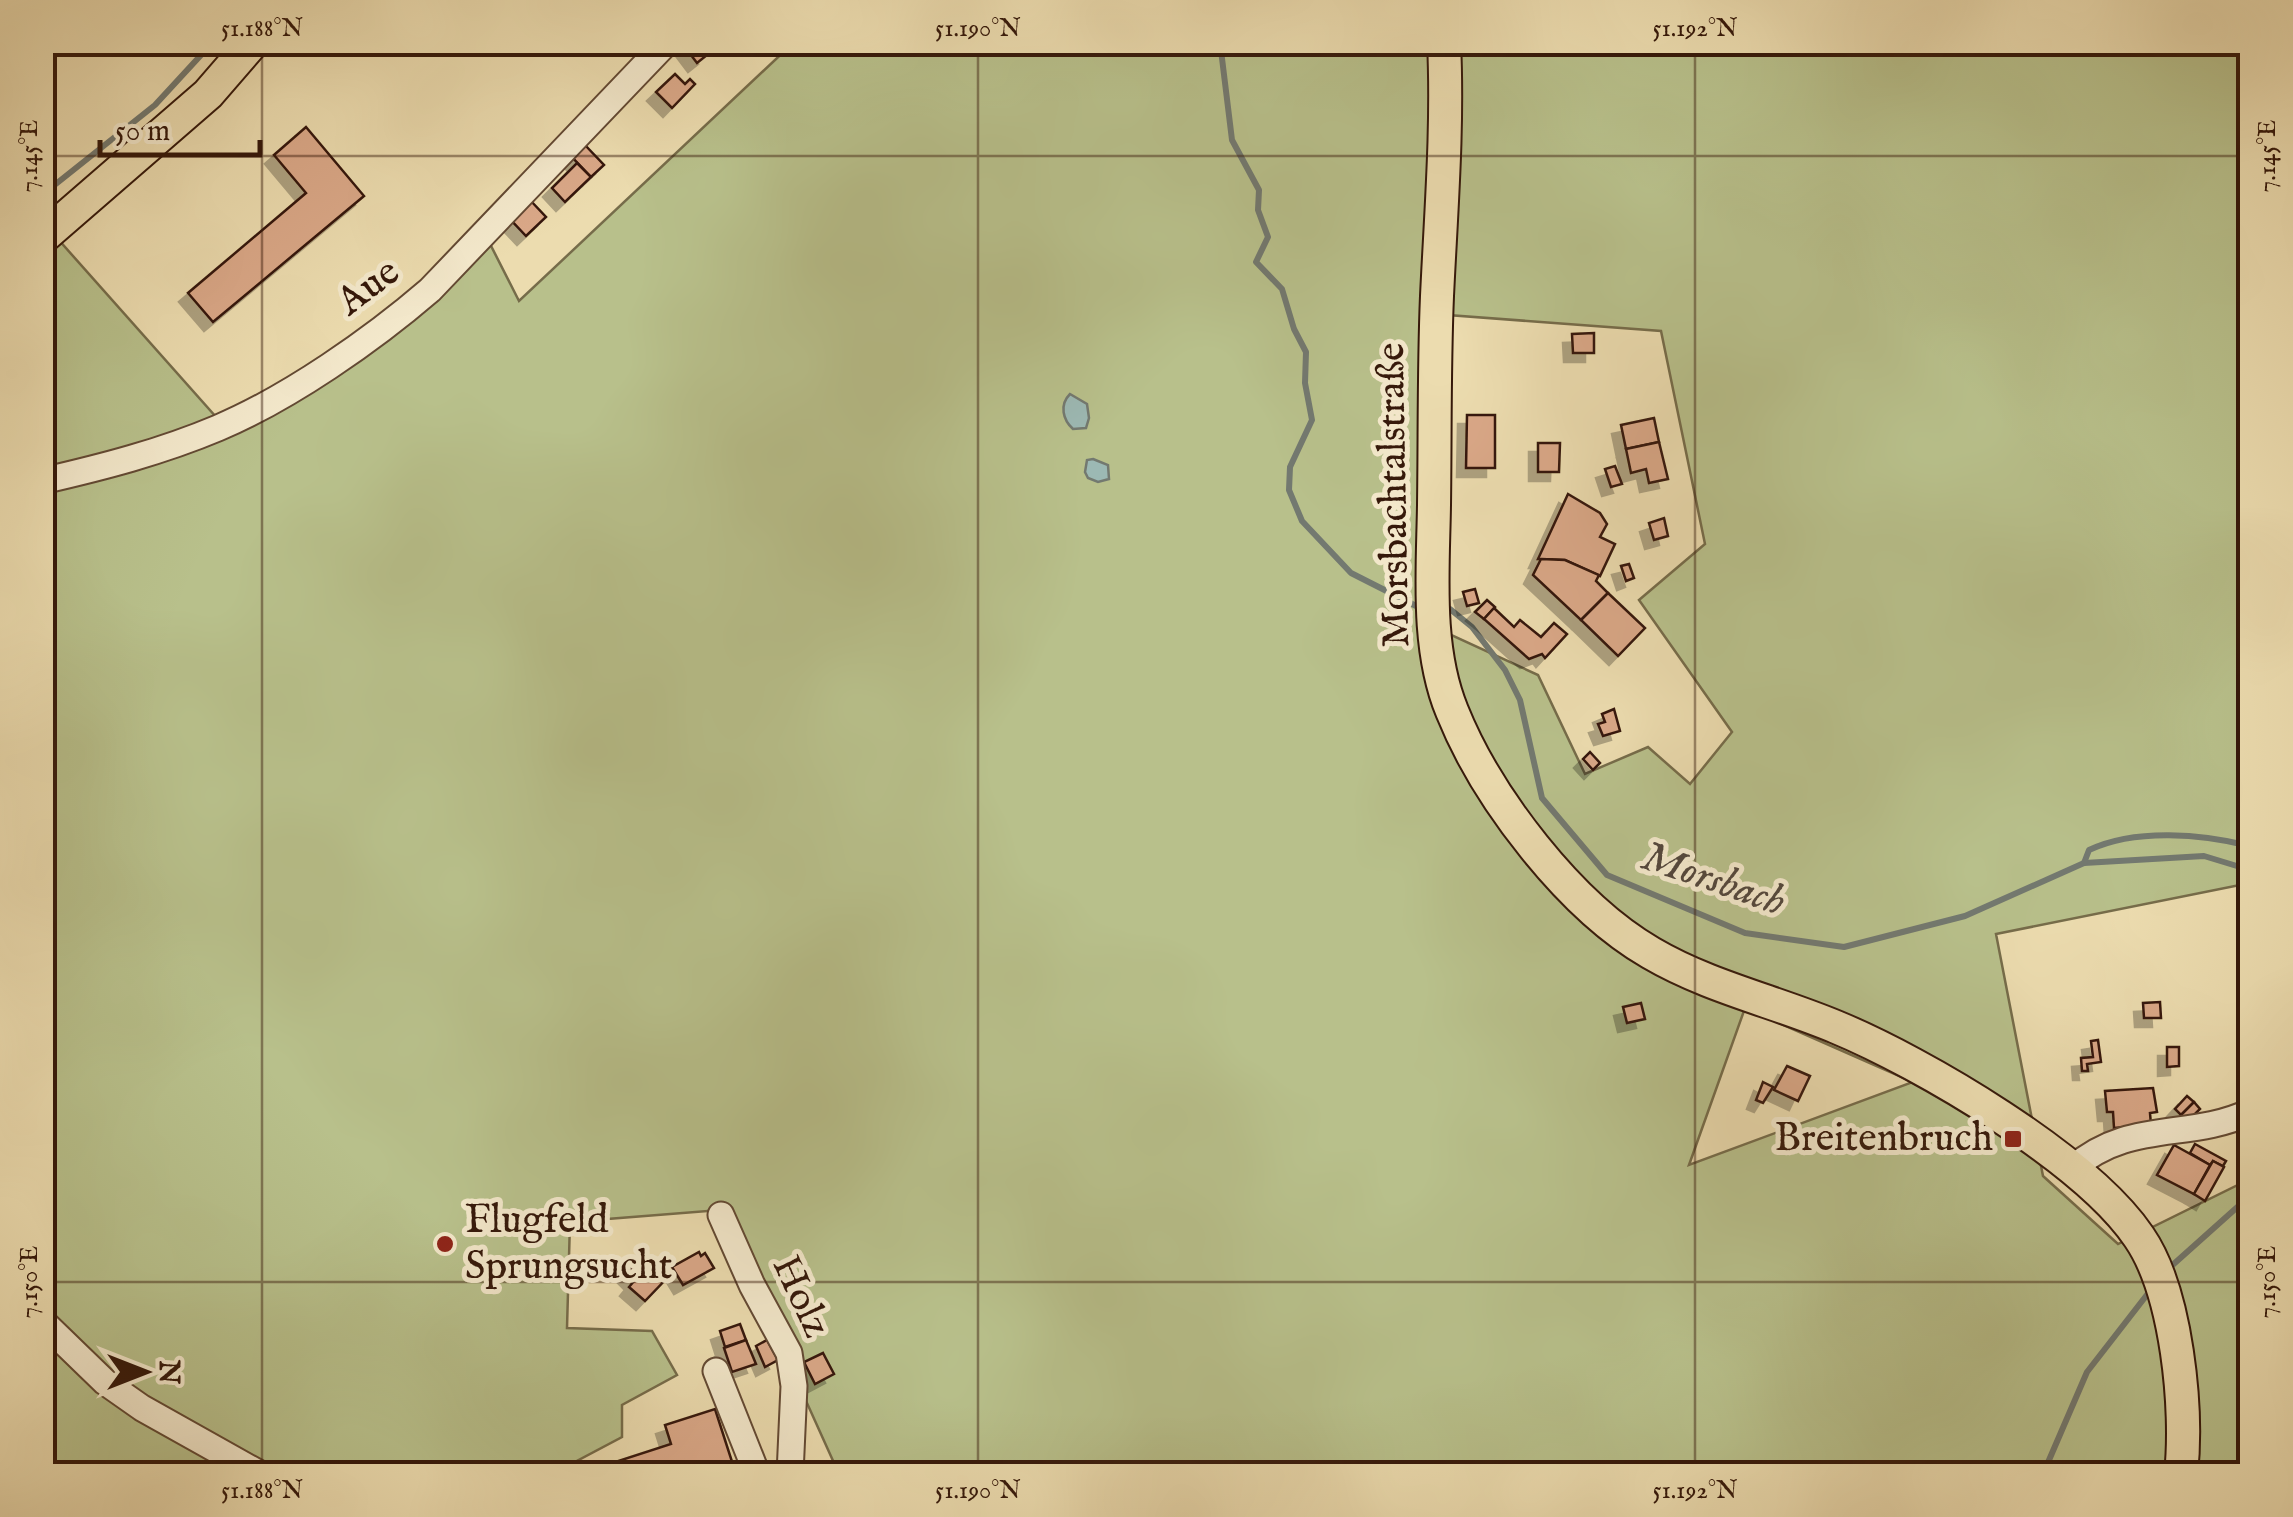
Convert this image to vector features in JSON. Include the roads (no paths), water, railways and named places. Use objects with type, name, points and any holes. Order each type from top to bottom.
[{"type":"main road","points":[[42,238],[208,94],[254,42]]},
{"type":"main road","name":"Morsbachtalstraße","points":[[1444,42],[1436,326],[1435,608],[1441,676],[1451,710],[1474,756],[1534,844],[1603,919],[1648,951],[1699,978],[1837,1028],[1930,1075],[2021,1132],[2121,1213],[2148,1252],[2164,1295],[2181,1383],[2181,1474]]},
{"type":"street","name":"Aue","points":[[42,481],[136,458],[223,426],[320,370],[402,314],[430,290],[667,42]]},
{"type":"street","points":[[2072,1170],[2089,1154],[2112,1142],[2165,1130],[2214,1127],[2250,1112]]},
{"type":"street","name":"Holz","points":[[722,1215],[752,1285],[788,1353],[794,1386],[790,1474]]},
{"type":"street","points":[[42,1320],[105,1382],[142,1408],[260,1474]]},
{"type":"street","points":[[716,1371],[757,1474]]},
{"type":"water","points":[[1070,394],[1087,404],[1086,428],[1073,429],[1067,421],[1063,408]]},
{"type":"water","points":[[1087,460],[1108,465],[1109,479],[1098,482],[1088,478]]},
{"type":"waterway","name":"Morsbach","points":[[42,195],[155,105],[213,42]]},
{"type":"waterway","name":"Morsbach","points":[[1220,42],[1232,140],[1259,190],[1258,210],[1268,237],[1256,262],[1282,289],[1294,329],[1306,352],[1305,383],[1312,420],[1290,467],[1289,490],[1302,521],[1351,573],[1424,610]]},
{"type":"waterway","name":"Morsbach","points":[[1442,610],[1450,609],[1472,627],[1505,670],[1520,700],[1542,798],[1607,875],[1745,933],[1844,947],[1965,916],[2084,863],[2204,856],[2250,870]]},
{"type":"waterway","points":[[2084,863],[2089,850],[2127,838],[2190,836],[2250,846]]},
{"type":"waterway","name":"Morsbach","points":[[2167,1270],[2243,1202],[2250,1190]]},
{"type":"waterway","name":"Morsbach","points":[[2043,1474],[2087,1372],[2153,1287]]},
{"type":"place","name":"Breitenbruch","points":[[2013,1139]]},
{"type":"place","name":"Flugfeld Sprungsucht","points":[[445,1244]]}]
